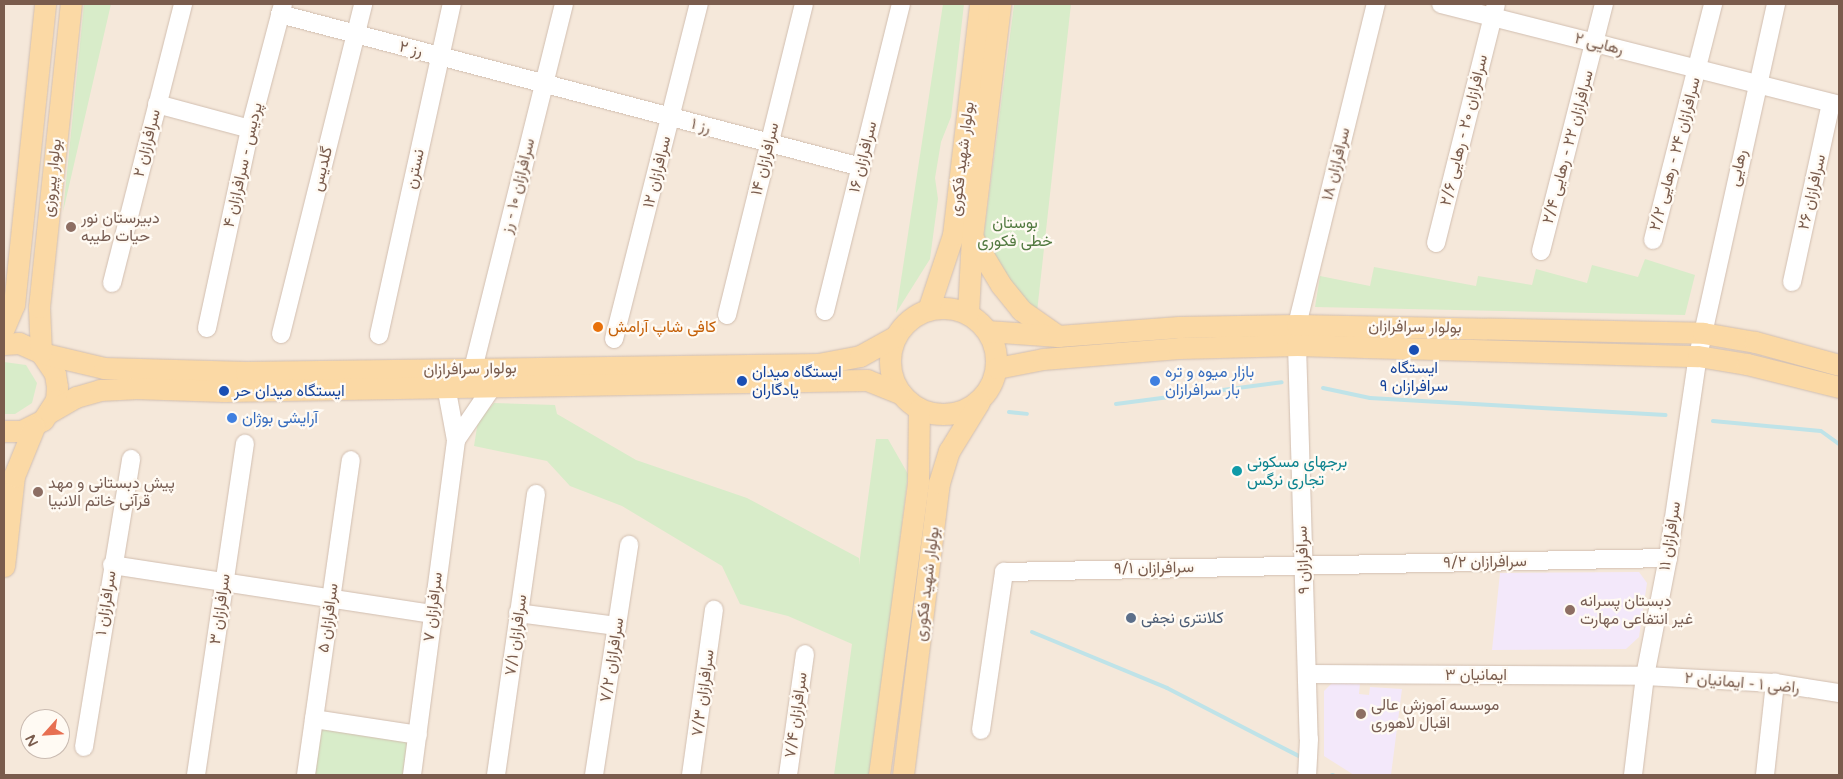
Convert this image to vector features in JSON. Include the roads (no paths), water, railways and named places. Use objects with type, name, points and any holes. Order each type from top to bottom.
[{"type":"main road","name":"بولوار پیروزی","points":[[4,328],[14,305],[45,4]]},
{"type":"main road","name":"بولوار پیروزی","points":[[41,353],[39,307],[70,4]]},
{"type":"main road","name":"بولوار شهید فکوری","points":[[928,310],[953,235],[980,4]]},
{"type":"main road","name":"بولوار شهید فکوری","points":[[968,314],[972,237],[1000,4]]},
{"type":"main road","points":[[972,237],[1001,285],[1021,310],[1058,336]]},
{"type":"main road","points":[[948,308],[968,314],[987,331],[994,344],[997,368],[992,385],[978,402],[960,412],[940,415],[919,409],[900,393],[892,377],[890,356],[896,336],[909,320],[928,310],[948,308]]},
{"type":"main road","name":"بولوار سرافرازان","points":[[987,331],[1058,336],[1180,326],[1297,335],[1698,356],[1747,364],[1839,387]]},
{"type":"main road","name":"بولوار سرافرازان","points":[[997,368],[1043,359],[1179,348],[1297,335],[1703,333],[1755,342],[1839,364]]},
{"type":"main road","name":"بولوار سرافرازان","points":[[4,344],[19,343],[41,353],[104,368],[246,372],[818,364],[860,356],[896,336]]},
{"type":"main road","points":[[41,353],[55,374],[56,400],[50,412]]},
{"type":"main road","name":"بولوار سرافرازان","points":[[34,427],[50,412],[76,397],[100,390],[867,380],[900,393]]},
{"type":"main road","name":"بولوار شهید فکوری","points":[[903,775],[939,483],[949,451],[978,402]]},
{"type":"main road","name":"بولوار شهید فکوری","points":[[879,775],[918,481],[919,409]]},
{"type":"main road","points":[[4,431],[21,432],[34,427]]},
{"type":"main road","points":[[4,566],[14,476],[34,427]]},
{"type":"street","name":"سرافرازان ۲","points":[[112,283],[183,4]]},
{"type":"street","name":"گلدیس","points":[[282,334],[363,4]]},
{"type":"street","name":"نسترن","points":[[379,335],[452,4]]},
{"type":"street","name":"سرافرازان ۱۰ - رز","points":[[473,369],[564,4]]},
{"type":"street","name":"سرافرازان ۱۲","points":[[614,339],[699,4]]},
{"type":"street","name":"سرافرازان ۱۴","points":[[727,315],[804,4]]},
{"type":"street","name":"سرافرازان ۱۶","points":[[826,311],[901,4]]},
{"type":"street","name":"سرافرازان ۱۸","points":[[1297,335],[1376,4]]},
{"type":"street","name":"رهایی ۲","points":[[1441,4],[1494,10],[1595,43],[1835,104]]},
{"type":"street","name":"سرافرازان ۲۲ - رهایی ۲/۴","points":[[1541,251],[1604,4]]},
{"type":"street","name":"سرافرازان ۲۴ - رهایی ۲/۲","points":[[1653,240],[1713,4]]},
{"type":"street","name":"رهایی","points":[[1698,356],[1756,83],[1776,4]]},
{"type":"street","name":"رز ۲","points":[[282,9],[355,36],[543,84]]},
{"type":"street","name":"پردیس - سرافرازان ۴","points":[[208,328],[250,129],[282,9]]},
{"type":"street","name":"سرافرازان ۲۰ - رهایی ۲/۶","points":[[1436,243],[1494,10]]},
{"type":"street","name":"رز ۱","points":[[543,84],[860,167]]},
{"type":"street","points":[[157,104],[250,129]]},
{"type":"street","name":"سرافرازان ۲۶","points":[[1792,282],[1835,104]]},
{"type":"street","name":"سرافرازان ۹","points":[[1297,335],[1307,674],[1307,775]]},
{"type":"street","name":"سرافرازان ۱۱","points":[[1633,775],[1645,676],[1668,558],[1698,356]]},
{"type":"street","points":[[446,386],[456,440]]},
{"type":"street","points":[[456,440],[493,386]]},
{"type":"street","name":"سرافرازان ۷","points":[[412,775],[456,440]]},
{"type":"street","name":"سرافرازان ۳","points":[[196,775],[245,444]]},
{"type":"street","name":"سرافرازان ۱","points":[[84,747],[112,565],[131,459]]},
{"type":"street","name":"سرافرازان ۵","points":[[306,775],[351,460]]},
{"type":"street","name":"سرافرازان ۷/۱","points":[[496,775],[536,494]]},
{"type":"street","name":"سرافرازان ۷/۲","points":[[594,775],[629,545]]},
{"type":"street","name":"سرافرازان ۹/۲","points":[[1303,565],[1668,558]]},
{"type":"street","points":[[112,565],[432,614]]},
{"type":"street","name":"سرافرازان ۹/۱","points":[[981,730],[1004,572],[1303,565]]},
{"type":"street","name":"سرافرازان ۷/۳","points":[[691,775],[714,610]]},
{"type":"street","points":[[518,613],[617,626]]},
{"type":"street","name":"سرافرازان ۷/۴","points":[[788,775],[805,654]]},
{"type":"street","name":"ایمانیان ۳","points":[[1307,674],[1645,676]]},
{"type":"street","name":"راضی ۱ - ایمانیان ۲","points":[[1645,676],[1775,683],[1839,693]]},
{"type":"street","points":[[1765,775],[1775,683]]},
{"type":"street","points":[[314,719],[418,735]]},
{"type":"waterway","points":[[1116,404],[1282,382]]},
{"type":"waterway","points":[[1323,388],[1370,398],[1666,415]]},
{"type":"waterway","points":[[1009,412],[1027,414]]},
{"type":"waterway","points":[[1713,421],[1821,431],[1839,444]]},
{"type":"waterway","points":[[1032,632],[1167,688],[1299,756]]},
{"type":"place","name":"دبیرستان نور حیات طیبه","points":[[71,227]]},
{"type":"place","name":"کافی شاپ آرامش","points":[[598,327]]},
{"type":"place","name":"ایستگاه سرافرازان ۹","points":[[1414,350]]},
{"type":"place","name":"ایستگاه میدان یادگاران","points":[[742,381]]},
{"type":"place","name":"بازار میوه و تره بار سرافرازان","points":[[1155,381]]},
{"type":"place","name":"ایستگاه میدان حر","points":[[224,391]]},
{"type":"place","name":"آرایشی بوژان","points":[[232,418]]},
{"type":"place","name":"برجهای مسکونی تجاری نرگس","points":[[1237,471]]},
{"type":"place","name":"پیش دبستانی و مهد قرآنی خاتم الانبیا","points":[[38,492]]},
{"type":"place","name":"دبستان پسرانه غیر انتفاعی مهارت","points":[[1570,610]]},
{"type":"place","name":"کلانتری نجفی","points":[[1131,618]]},
{"type":"place","name":"موسسه آموزش عالی اقبال لاهوری","points":[[1361,714]]},
{"type":"park label","name":"بوستان خطی فکوری","points":[[1015,232]]}]
